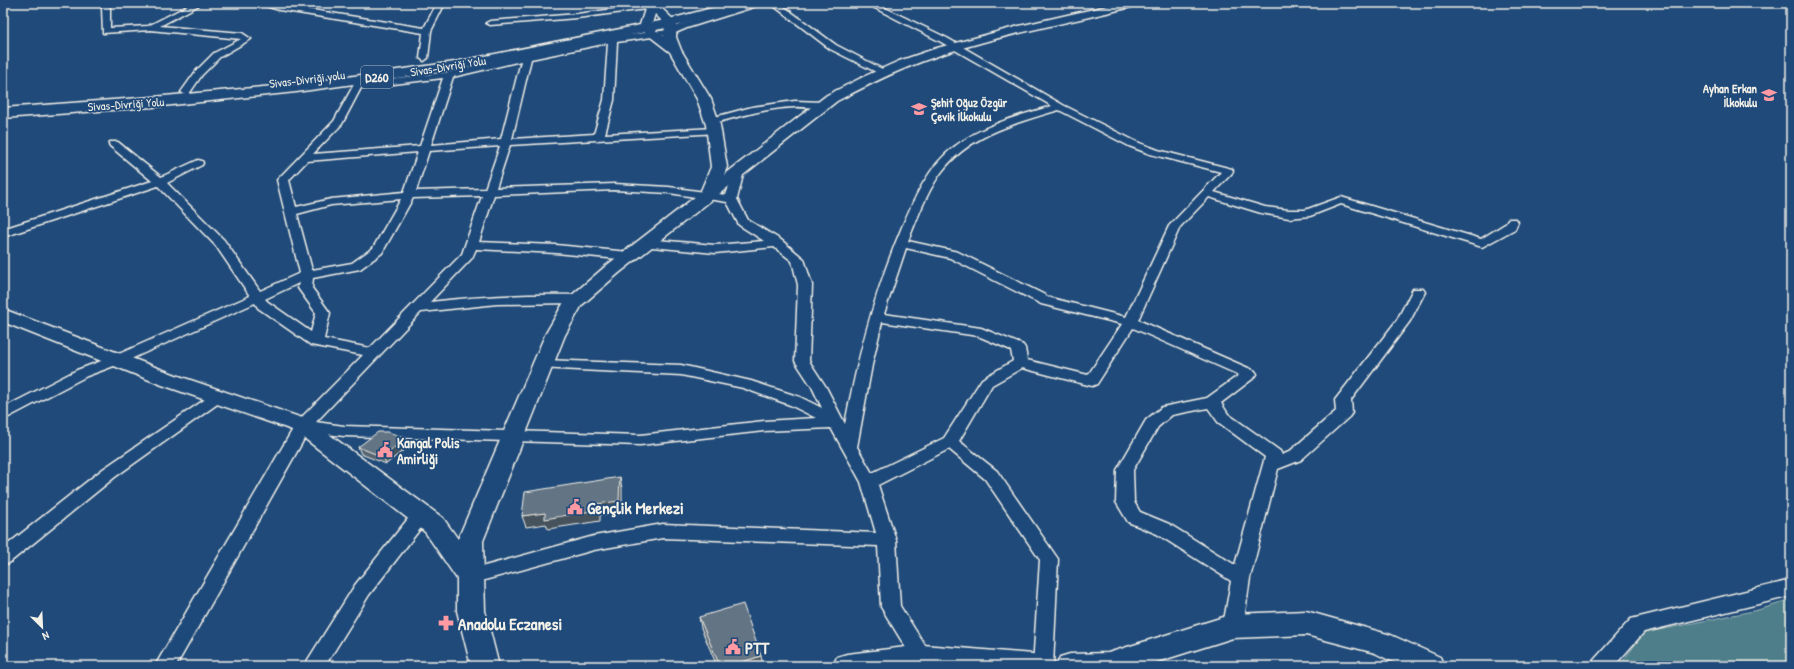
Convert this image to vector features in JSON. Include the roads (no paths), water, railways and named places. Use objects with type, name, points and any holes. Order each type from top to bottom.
[{"type":"main road","name":"D260","points":[[668,24],[725,3]]},
{"type":"main road","name":"Sivas-Divriği Yolu","points":[[3,113],[153,102],[359,82],[527,54],[668,24],[745,3]]},
{"type":"main road","name":"Sivas-Divriği yolu","points":[[3,104],[186,92],[321,78],[463,58],[648,28]]},
{"type":"street","points":[[102,3],[106,8],[106,31],[150,28],[242,36],[247,39],[217,55],[199,73],[186,92]]},
{"type":"street","points":[[150,28],[199,3]]},
{"type":"street","points":[[260,3],[279,8],[427,31]]},
{"type":"street","points":[[424,58],[427,31],[441,3]]},
{"type":"street","points":[[668,24],[690,24],[762,3]]},
{"type":"street","points":[[774,3],[791,14],[833,47],[883,72]]},
{"type":"street","points":[[869,3],[944,40],[953,47],[1060,108],[1133,144],[1154,152],[1228,171],[1175,226],[1130,322],[1092,381],[1020,363],[987,382],[950,442],[869,482]]},
{"type":"street","points":[[485,666],[470,611],[470,541],[555,335],[574,302],[629,256],[739,170],[823,105],[855,84],[883,72],[953,47],[1135,3]]},
{"type":"street","points":[[650,4],[668,24],[670,37],[675,50],[704,99],[712,126],[719,167],[707,195]]},
{"type":"street","points":[[490,23],[577,16],[650,4]]},
{"type":"street","points":[[648,28],[650,4]]},
{"type":"street","points":[[648,28],[675,50]]},
{"type":"street","points":[[316,342],[323,313],[305,288],[307,275],[283,180],[306,158],[338,122],[359,82],[448,75],[527,54],[613,40],[648,28]]},
{"type":"street","points":[[599,136],[609,100],[613,40]]},
{"type":"street","points":[[165,666],[303,426],[468,255],[506,142],[527,54]]},
{"type":"street","points":[[3,415],[82,373],[117,360],[307,275],[356,266],[378,250],[409,195],[448,75]]},
{"type":"street","points":[[306,158],[712,126],[735,114],[777,105],[809,103],[823,105]]},
{"type":"street","points":[[849,447],[865,361],[876,316],[901,243],[924,188],[946,160],[971,140],[1006,122],[1060,108]]},
{"type":"street","points":[[114,144],[160,182],[220,243],[263,305],[316,342],[374,353]]},
{"type":"street","points":[[3,233],[160,182],[198,163]]},
{"type":"street","points":[[739,170],[731,199],[743,222],[777,242],[798,259],[805,285],[802,361],[819,387],[849,447],[869,482],[887,540],[891,607],[925,661]]},
{"type":"street","points":[[291,212],[331,202],[409,195],[614,187],[669,190],[731,199]]},
{"type":"street","points":[[1206,193],[1276,212],[1300,214],[1316,211],[1330,203],[1341,200],[1482,243],[1511,226],[1512,222]]},
{"type":"street","points":[[646,243],[715,249],[777,242]]},
{"type":"street","points":[[901,243],[954,255],[1046,301],[1130,322],[1250,374],[1212,402],[1167,411],[1152,424],[1126,470],[1125,502],[1134,517],[1163,529],[1241,578]]},
{"type":"street","points":[[471,245],[556,249],[629,256]]},
{"type":"street","points":[[1271,466],[1295,456],[1344,413],[1344,400],[1403,321],[1418,292]]},
{"type":"street","points":[[417,308],[482,300],[541,298],[578,299]]},
{"type":"street","points":[[3,315],[169,380],[303,426],[344,431],[640,440],[764,426],[837,422]]},
{"type":"street","points":[[876,316],[981,332],[1018,348],[1020,363]]},
{"type":"street","points":[[543,365],[681,370],[746,384],[795,401],[837,422]]},
{"type":"street","points":[[3,558],[109,473],[218,397]]},
{"type":"street","points":[[1212,402],[1223,418],[1274,455],[1241,578],[1233,626]]},
{"type":"street","points":[[303,426],[434,525],[470,577]]},
{"type":"street","points":[[950,442],[991,475],[1049,559],[1043,666]]},
{"type":"street","points":[[314,666],[362,590],[421,515]]},
{"type":"street","points":[[470,577],[594,543],[663,531],[887,540]]},
{"type":"street","points":[[1601,666],[1638,625],[1791,588]]},
{"type":"street","points":[[1070,666],[1108,665],[1233,626],[1306,623],[1381,643],[1430,666]]},
{"type":"street","points":[[848,666],[925,661],[1033,666]]},
{"type":"place","name":"Ayhan Erkan İlkokulu","points":[[1769,95]]},
{"type":"place","name":"Şehit Oğuz Özgür Çevik İlkokulu","points":[[919,109]]},
{"type":"place","name":"Kangal Polis Amirliği","points":[[385,450]]},
{"type":"place","name":"Gençlik Merkezi","points":[[575,507]]},
{"type":"place","name":"Anadolu Eczanesi","points":[[446,623]]},
{"type":"place","name":"PTT","points":[[733,647]]}]
